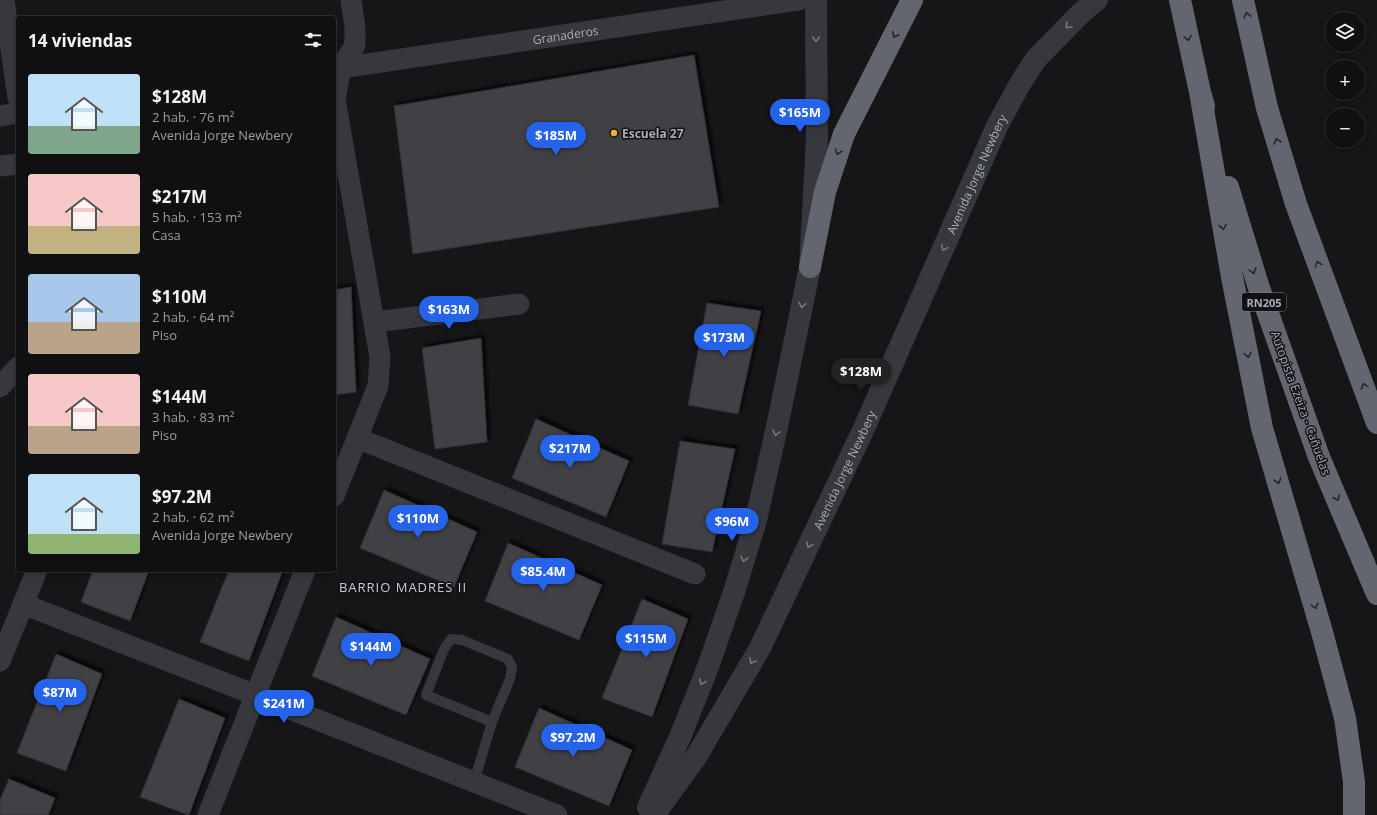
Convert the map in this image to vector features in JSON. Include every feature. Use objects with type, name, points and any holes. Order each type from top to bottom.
[{"type":"highway","points":[[810,267],[825,192],[844,134],[912,0]]},
{"type":"highway","name":"Autopista Ezeiza - Cañuelas","points":[[1180,0],[1200,92],[1258,285],[1320,457],[1377,594]]},
{"type":"highway","points":[[1243,0],[1268,108],[1296,204],[1377,423]]},
{"type":"highway","points":[[1200,92],[1232,277],[1262,428],[1322,632],[1345,718],[1354,782],[1354,815]]},
{"type":"street","points":[[4,0],[16,84]]},
{"type":"street","points":[[336,89],[338,69],[354,45],[356,27],[351,0]]},
{"type":"street","name":"Granaderos","points":[[338,69],[798,0]]},
{"type":"street","points":[[644,815],[680,738],[708,667],[738,582],[756,520],[778,422],[810,267],[817,139],[816,0]]},
{"type":"street","name":"Avenida Jorge Newbery","points":[[654,815],[696,757],[760,648],[865,426],[998,124],[1021,82],[1036,59],[1082,12],[1097,0]]},
{"type":"street","points":[[336,105],[380,357],[378,386],[336,491]]},
{"type":"street","points":[[0,116],[16,113]]},
{"type":"street","points":[[0,166],[16,164]]},
{"type":"street","points":[[374,322],[519,304]]},
{"type":"street","points":[[0,386],[16,369]]},
{"type":"street","points":[[357,438],[695,574]]},
{"type":"street","points":[[0,661],[36,572]]},
{"type":"street","points":[[208,815],[304,572]]},
{"type":"street","points":[[23,604],[556,815]]},
{"type":"lane","points":[[474,782],[492,722],[510,679],[512,667],[508,659],[462,640],[451,640],[444,649],[426,695],[492,722]]},
{"type":"building","points":[[694,55],[719,207],[413,254],[394,106]]},
{"type":"building","points":[[351,287],[356,392],[336,395],[336,290]]},
{"type":"building","points":[[707,303],[761,311],[738,414],[688,405]]},
{"type":"building","points":[[481,338],[487,442],[435,449],[422,348]]},
{"type":"building","points":[[536,419],[629,461],[606,517],[512,478]]},
{"type":"building","points":[[680,441],[735,449],[712,552],[662,544]]},
{"type":"building","points":[[384,490],[477,532],[454,587],[360,548]]},
{"type":"building","points":[[508,543],[602,585],[579,640],[485,601]]},
{"type":"building","points":[[92,572],[148,572],[130,621],[81,602]]},
{"type":"building","points":[[228,572],[282,572],[249,661],[200,642]]},
{"type":"building","points":[[642,599],[688,619],[652,717],[602,698]]},
{"type":"building","points":[[336,617],[430,659],[406,715],[312,676]]},
{"type":"building","points":[[56,654],[102,674],[66,771],[17,753]]},
{"type":"building","points":[[179,699],[225,718],[189,815],[140,797]]},
{"type":"building","points":[[539,708],[632,750],[609,806],[515,767]]},
{"type":"building","points":[[9,779],[55,798],[48,815],[0,815],[0,800]]},
{"type":"place","name":"Escuela 27","points":[[614,133]]},
{"type":"district","name":"BARRIO MADRES II","points":[[403,587]]}]
